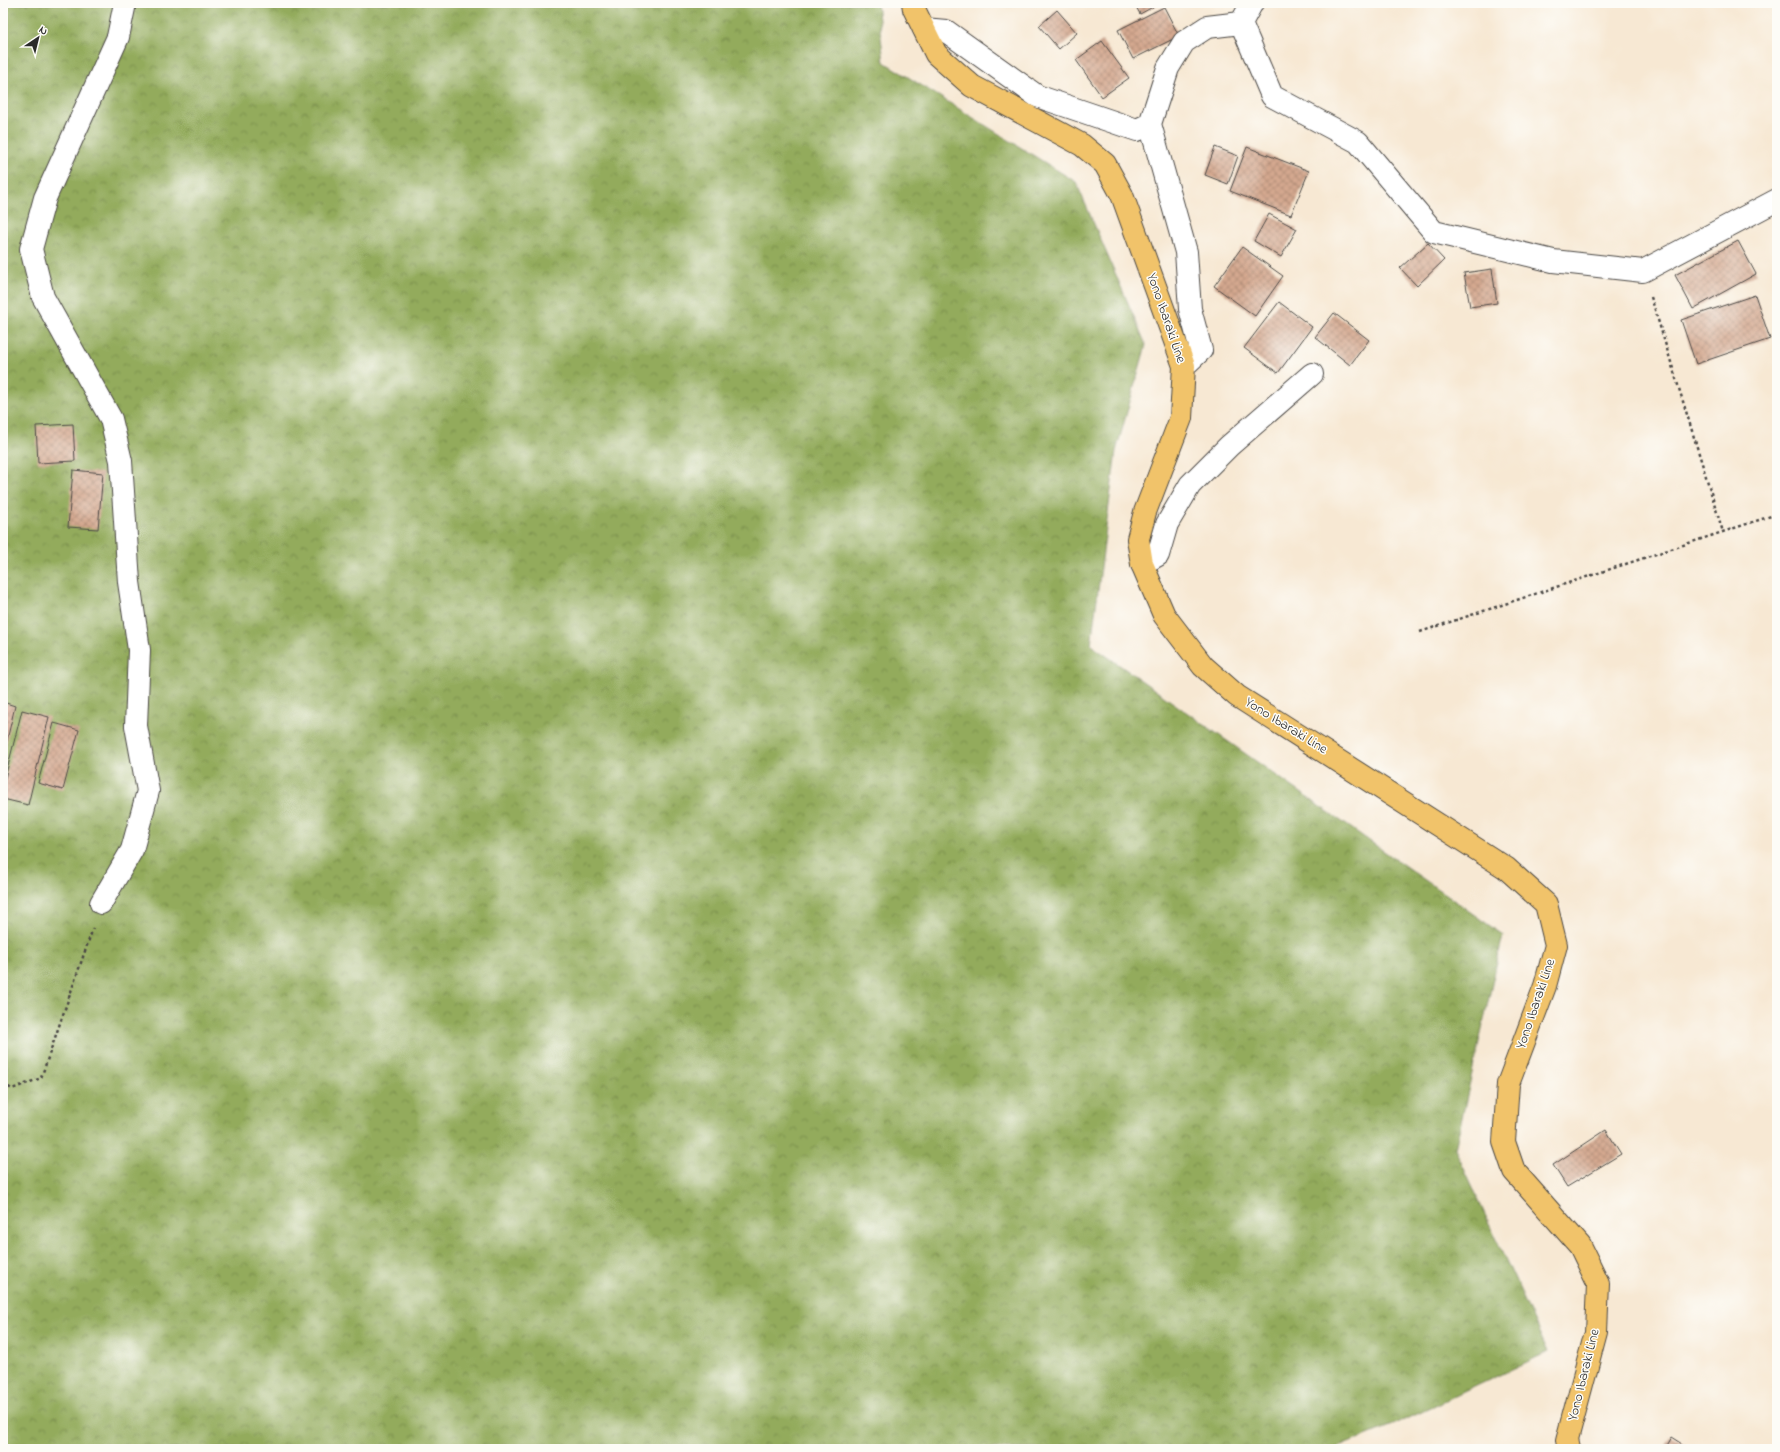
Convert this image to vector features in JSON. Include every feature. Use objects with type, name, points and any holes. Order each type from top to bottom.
[{"type":"main road","name":"Yono Ibaraki Line","points":[[913,3],[936,54],[972,86],[1082,145],[1105,164],[1122,196],[1184,366],[1181,418],[1145,512],[1138,539],[1142,564],[1164,615],[1203,666],[1237,696],[1506,868],[1546,904],[1556,945],[1545,986],[1508,1084],[1504,1142],[1514,1171],[1580,1246],[1598,1283],[1596,1332],[1567,1440],[1569,1449]]},
{"type":"street","points":[[101,903],[132,850],[148,791],[136,726],[139,650],[129,582],[121,461],[111,419],[43,297],[31,249],[45,198],[118,37],[125,3]]},
{"type":"street","points":[[1241,23],[1252,3]]},
{"type":"street","points":[[1184,366],[1201,350],[1190,310],[1186,252],[1150,124],[1168,68],[1184,42],[1207,27],[1241,23]]},
{"type":"street","points":[[1241,23],[1272,96],[1358,142],[1434,232],[1553,261],[1643,271],[1777,200]]},
{"type":"street","points":[[924,29],[946,31],[1037,96],[1137,130],[1150,124]]},
{"type":"street","points":[[1142,564],[1158,555],[1167,524],[1190,485],[1229,446],[1312,374]]},
{"type":"path","points":[[1643,271],[1723,532]]},
{"type":"path","points":[[1420,632],[1777,514]]},
{"type":"path","points":[[3,1084],[12,1089],[41,1078],[101,903]]},
{"type":"green space","points":[[3,3],[877,3],[884,62],[1076,182],[1146,345],[1116,451],[1091,645],[1503,935],[1455,1149],[1548,1352],[1409,1418],[1334,1449],[3,1449]]},
{"type":"building","points":[[1134,3],[1160,3],[1140,14]]},
{"type":"building","points":[[1164,7],[1179,36],[1133,59],[1118,30]]},
{"type":"building","points":[[1057,10],[1077,33],[1059,49],[1039,26]]},
{"type":"building","points":[[1102,41],[1129,78],[1102,97],[1076,60]]},
{"type":"building","points":[[1215,147],[1238,156],[1228,184],[1205,175]]},
{"type":"building","points":[[1247,147],[1309,171],[1291,215],[1230,191]]},
{"type":"building","points":[[1269,214],[1297,229],[1281,257],[1254,241]]},
{"type":"building","points":[[1738,241],[1756,274],[1693,309],[1675,275]]},
{"type":"building","points":[[1428,243],[1444,260],[1417,286],[1400,268]]},
{"type":"building","points":[[1242,247],[1283,276],[1255,316],[1214,286]]},
{"type":"building","points":[[1492,269],[1497,303],[1470,307],[1464,273]]},
{"type":"building","points":[[1755,295],[1770,339],[1696,364],[1681,320]]},
{"type":"building","points":[[1279,302],[1312,327],[1278,373],[1244,348]]},
{"type":"building","points":[[1334,313],[1369,340],[1350,365],[1315,337]]},
{"type":"building","points":[[73,424],[75,461],[38,463],[36,426]]},
{"type":"building","points":[[73,470],[103,473],[98,529],[68,527]]},
{"type":"building","points":[[3,702],[15,706],[4,753],[3,753]]},
{"type":"building","points":[[22,710],[49,717],[28,805],[3,799],[3,786]]},
{"type":"building","points":[[54,723],[79,730],[63,790],[38,783]]},
{"type":"building","points":[[1606,1130],[1621,1154],[1567,1187],[1553,1165]]},
{"type":"building","points":[[1671,1437],[1690,1449],[1664,1449]]}]
